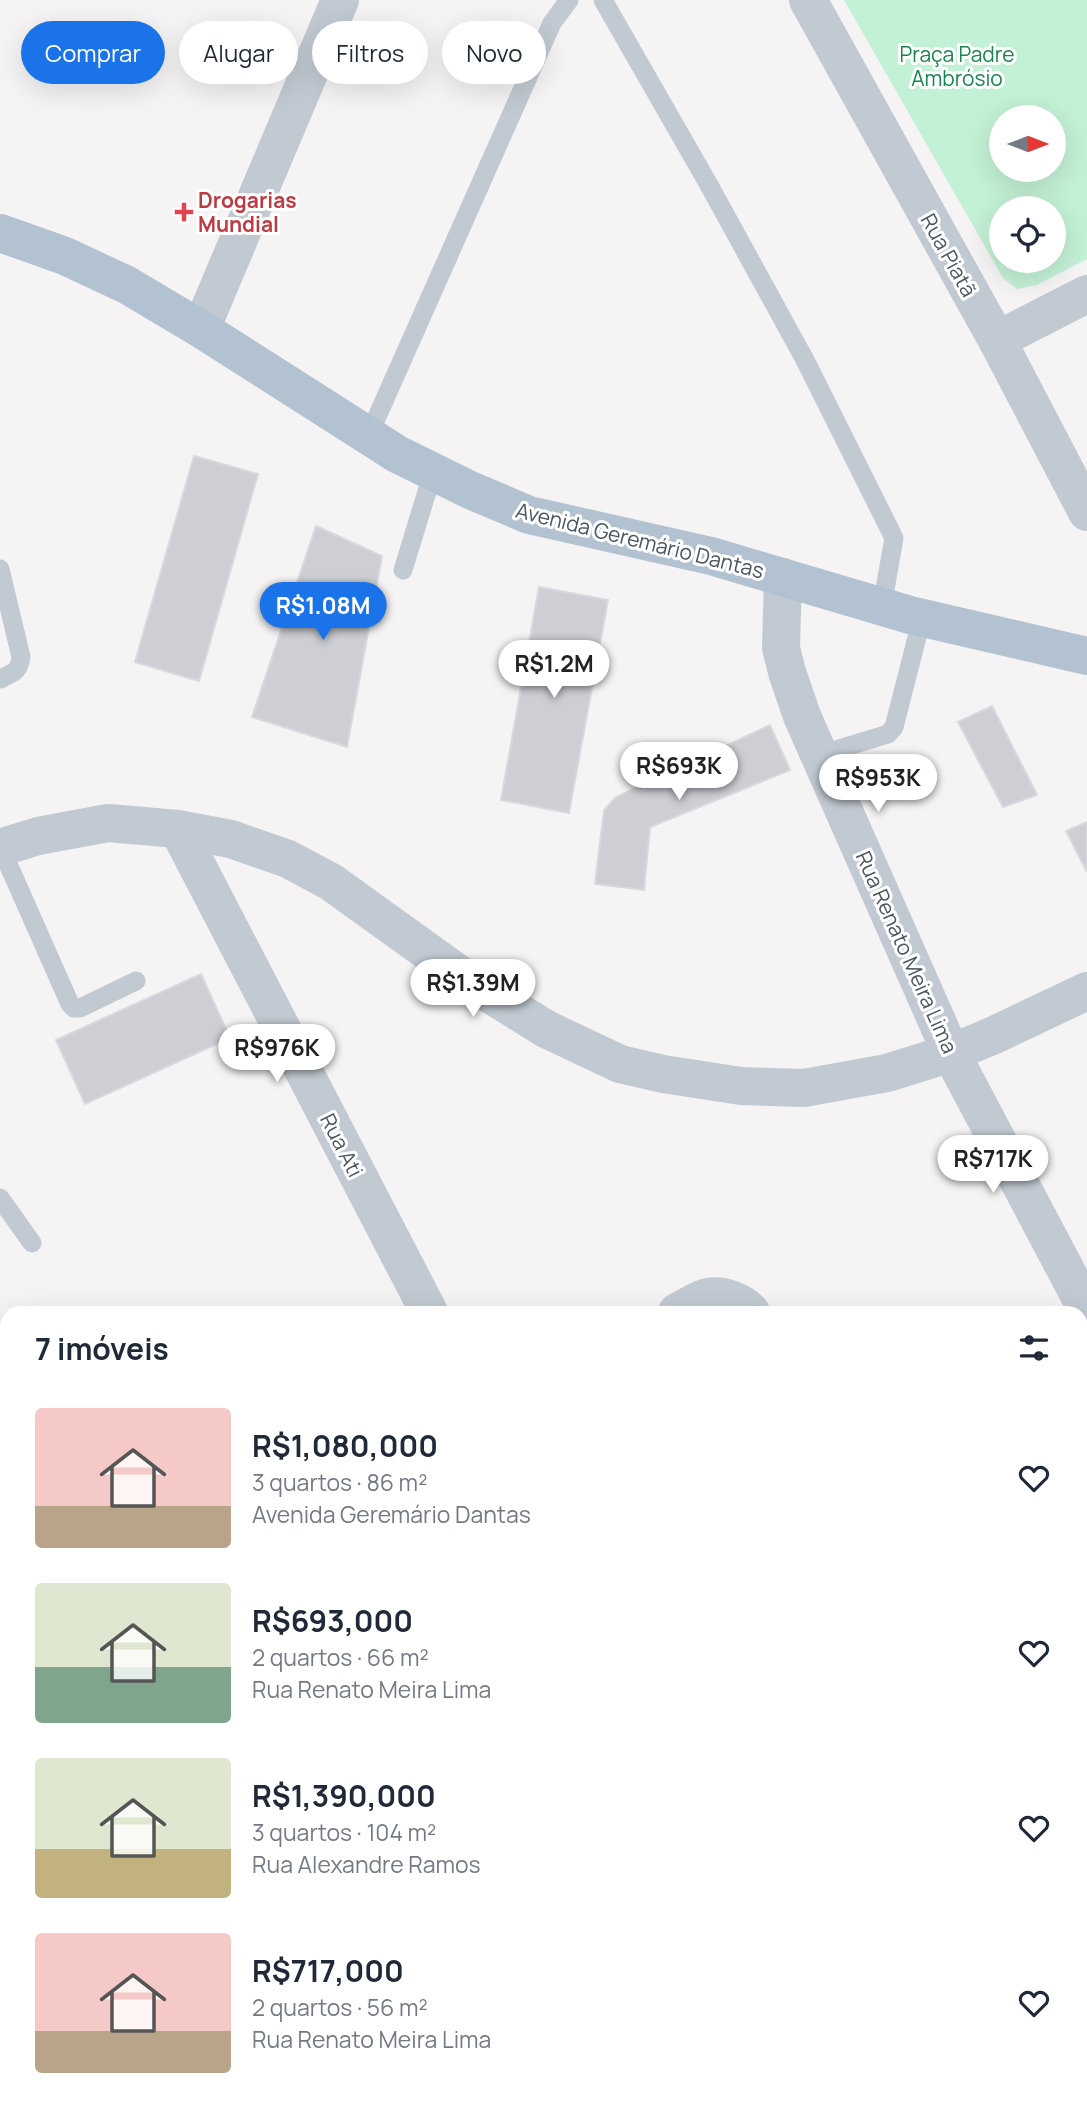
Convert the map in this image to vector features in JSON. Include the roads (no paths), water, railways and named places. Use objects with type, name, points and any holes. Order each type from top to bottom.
[{"type":"main road","name":"Avenida Geremário Dantas","points":[[0,233],[65,256],[127,285],[201,329],[368,437],[433,472],[529,515],[711,556],[922,618],[1087,656]]},
{"type":"street","points":[[201,329],[340,0]]},
{"type":"street","name":"Rua Piatã","points":[[808,0],[996,340],[1087,512]]},
{"type":"street","points":[[996,340],[1087,294]]},
{"type":"street","name":"Rua Renato Meira Lima","points":[[783,577],[781,648],[802,716],[951,1053],[1085,1306]]},
{"type":"street","points":[[1,848],[38,836],[108,823],[178,829],[231,839],[288,859],[331,882],[470,982],[546,1029],[620,1064],[663,1074],[741,1086],[804,1087],[887,1073],[951,1053],[1087,991]]},
{"type":"street","name":"Rua Ati","points":[[178,829],[426,1306]]},
{"type":"street","points":[[690,1306],[709,1297],[730,1299],[743,1306]]},
{"type":"lane","points":[[368,437],[552,23],[569,0]]},
{"type":"lane","points":[[603,0],[806,360],[894,538],[882,606]]},
{"type":"lane","points":[[404,570],[433,472]]},
{"type":"lane","points":[[0,679],[20,667],[21,657],[1,576]]},
{"type":"lane","points":[[819,755],[888,734],[894,727],[922,618]]},
{"type":"lane","points":[[1,848],[69,1004],[80,1008],[136,981]]},
{"type":"lane","points":[[0,1198],[32,1243]]},
{"type":"place","name":"Drogarias Mundial","points":[[184,212]]},
{"type":"park label","name":"Praça Padre Ambrósio","points":[[957,66]]}]
